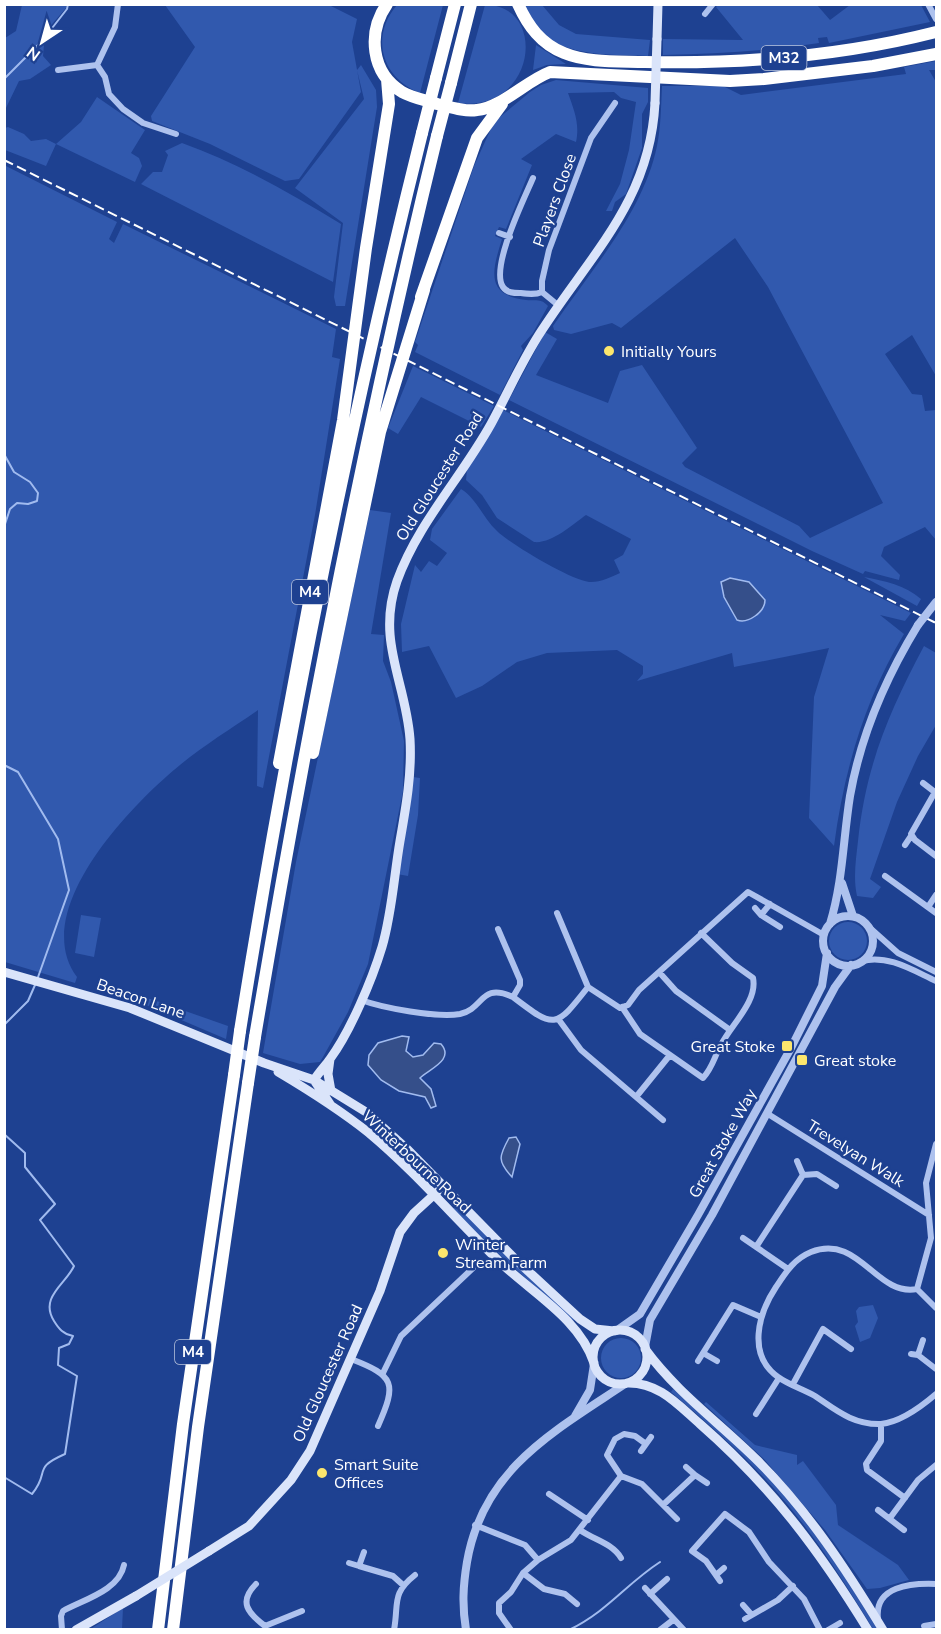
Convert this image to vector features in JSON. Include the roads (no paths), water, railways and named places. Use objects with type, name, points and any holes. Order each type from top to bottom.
[{"type":"highway","points":[[387,4],[379,18],[374,40],[378,63],[387,80]]},
{"type":"highway","name":"M32","points":[[511,4],[540,39],[565,54],[629,61],[709,62],[792,57],[936,32]]},
{"type":"highway","points":[[518,4],[524,17]]},
{"type":"highway","name":"M4","points":[[158,1629],[185,1412],[255,936],[353,424],[454,7]]},
{"type":"highway","name":"M4","points":[[173,1629],[203,1392],[255,1037],[282,878],[347,533],[393,316],[470,9]]},
{"type":"highway","name":"M32","points":[[707,78],[818,68],[936,46]]},
{"type":"highway","name":"M32","points":[[387,80],[407,95],[467,110],[486,108],[550,72],[707,78],[730,81],[818,74],[936,54]]},
{"type":"highway","name":"M4","points":[[255,936],[261,864],[343,420],[367,237],[389,104],[387,80]]},
{"type":"highway","name":"M4","points":[[347,533],[390,386],[477,138],[494,112],[510,95]]},
{"type":"highway","name":"M4","points":[[282,878],[297,830],[380,432],[424,290]]},
{"type":"main road","name":"Old Gloucester Road","points":[[314,1080],[330,1059],[361,1000],[377,964],[386,932],[410,780],[408,724],[389,642],[389,613],[396,584],[407,555],[422,528],[490,426],[528,352],[618,221],[635,190],[651,142],[655,103],[658,4]]},
{"type":"main road","name":"Beacon Lane","points":[[4,972],[130,1008],[264,1063]]},
{"type":"main road","name":"Old Gloucester Road","points":[[330,1059],[328,1074],[331,1090]]},
{"type":"main road","name":"Winterbourne Road","points":[[264,1063],[314,1080],[366,1112],[406,1148],[514,1258],[580,1319],[595,1329],[615,1331]]},
{"type":"main road","name":"Winterbourne Road","points":[[264,1063],[330,1104],[369,1134],[503,1265],[579,1333],[589,1347],[594,1363]]},
{"type":"main road","points":[[314,1080],[330,1104]]},
{"type":"main road","name":"Old Gloucester Road","points":[[76,1629],[136,1596],[249,1526],[291,1480],[310,1451],[351,1359],[380,1291],[400,1232],[414,1213],[443,1186]]},
{"type":"main road","points":[[868,1629],[811,1541],[755,1475],[665,1394],[647,1384],[617,1384],[603,1377],[594,1363],[596,1346],[606,1334],[615,1331],[633,1334],[683,1394],[726,1431],[783,1488],[820,1533],[880,1626]]},
{"type":"main road","points":[[626,1383],[644,1370],[645,1348]]},
{"type":"street","points":[[97,65],[115,27],[118,4]]},
{"type":"street","points":[[705,14],[713,4]]},
{"type":"street","points":[[929,5],[936,19]]},
{"type":"street","points":[[58,70],[97,65]]},
{"type":"street","points":[[97,65],[105,77],[110,94],[123,109],[143,123],[176,134]]},
{"type":"street","name":"Players Close","points":[[542,292],[542,281],[549,250],[591,138],[615,103]]},
{"type":"street","points":[[533,178],[500,267],[502,286],[513,293],[542,292],[558,306]]},
{"type":"street","points":[[499,233],[510,237]]},
{"type":"street","points":[[936,601],[918,625],[882,691],[862,745],[850,797],[842,880],[830,924],[824,934],[827,953],[837,963],[851,965],[871,958],[889,960],[936,981]]},
{"type":"street","points":[[923,783],[936,793],[912,829],[913,838],[936,856]]},
{"type":"street","points":[[905,844],[913,838]]},
{"type":"street","points":[[885,876],[936,913]]},
{"type":"street","points":[[842,880],[853,916],[898,953],[936,972]]},
{"type":"street","points":[[622,1007],[628,1005],[659,972],[748,892],[824,934]]},
{"type":"street","points":[[928,907],[936,895]]},
{"type":"street","points":[[761,915],[770,904]]},
{"type":"street","points":[[755,908],[761,915],[780,927]]},
{"type":"street","points":[[557,913],[588,987],[603,999],[622,1007],[640,1034],[703,1078],[711,1070],[755,986],[753,978],[732,963],[701,933]]},
{"type":"street","points":[[830,924],[840,917],[853,916]]},
{"type":"street","points":[[862,961],[871,949],[873,939],[870,928]]},
{"type":"street","points":[[498,929],[520,980],[520,986],[513,997]]},
{"type":"street","name":"Great Stoke Way","points":[[615,1331],[633,1321],[643,1310],[698,1215],[791,1048],[822,986],[827,953]]},
{"type":"street","name":"Great Stoke Way","points":[[645,1348],[650,1320],[712,1215],[835,987],[851,965]]},
{"type":"street","points":[[659,972],[676,991],[730,1030]]},
{"type":"street","points":[[361,1000],[399,1009],[449,1015],[469,1010],[487,993],[502,992],[513,997],[544,1020],[559,1020],[566,1015],[588,987]]},
{"type":"street","points":[[559,1020],[581,1050],[663,1120]]},
{"type":"street","points":[[636,1097],[670,1055]]},
{"type":"street","name":"Trevelyan Walk","points":[[768,1114],[929,1215]]},
{"type":"street","points":[[917,1289],[931,1238],[926,1183],[936,1144]]},
{"type":"street","points":[[797,1161],[803,1175]]},
{"type":"street","points":[[803,1175],[817,1174],[836,1186]]},
{"type":"street","points":[[756,1247],[803,1175]]},
{"type":"street","points":[[744,1238],[788,1269]]},
{"type":"street","points":[[917,1289],[906,1291],[891,1285],[856,1257],[841,1250],[824,1249],[812,1252],[799,1258],[788,1269],[761,1317],[758,1334],[760,1353],[779,1378],[793,1384],[844,1417],[881,1424],[922,1406],[936,1394]]},
{"type":"street","points":[[383,1373],[401,1336],[473,1268]]},
{"type":"street","points":[[917,1289],[936,1308]]},
{"type":"street","points":[[698,1361],[733,1305],[761,1317]]},
{"type":"street","points":[[793,1384],[823,1329],[851,1349]]},
{"type":"street","points":[[918,1355],[923,1340]]},
{"type":"street","points":[[703,1353],[717,1360]]},
{"type":"street","points":[[911,1354],[918,1355],[936,1369]]},
{"type":"street","points":[[351,1359],[383,1373],[389,1379],[392,1392],[378,1426]]},
{"type":"street","points":[[574,1416],[590,1389],[594,1363]]},
{"type":"street","points":[[756,1414],[779,1378]]},
{"type":"street","points":[[466,1629],[462,1595],[476,1525],[493,1491],[504,1476],[574,1416],[626,1383]]},
{"type":"street","points":[[881,1424],[881,1441],[866,1464],[867,1470],[904,1498]]},
{"type":"street","points":[[646,1444],[630,1434],[624,1434],[615,1439],[607,1455],[621,1476],[642,1484],[664,1504],[676,1519]]},
{"type":"street","points":[[641,1451],[651,1437]]},
{"type":"street","points":[[890,1518],[918,1480],[936,1465]]},
{"type":"street","points":[[686,1467],[707,1483]]},
{"type":"street","points":[[664,1504],[695,1475]]},
{"type":"street","points":[[511,1629],[498,1609],[499,1603],[511,1592],[523,1573],[538,1560],[571,1540],[621,1476]]},
{"type":"street","points":[[549,1494],[588,1520]]},
{"type":"street","points":[[552,1505],[556,1499]]},
{"type":"street","points":[[878,1510],[904,1530]]},
{"type":"street","points":[[724,1568],[718,1578],[706,1562],[692,1551],[725,1514],[749,1532],[769,1562],[804,1599],[820,1629]]},
{"type":"street","points":[[476,1525],[525,1545],[538,1560]]},
{"type":"street","points":[[580,1530],[592,1539],[608,1545],[621,1558]]},
{"type":"street","points":[[359,1566],[364,1552]]},
{"type":"street","points":[[349,1563],[393,1576],[403,1585]]},
{"type":"street","points":[[62,1629],[63,1611],[96,1596],[123,1571],[124,1565]]},
{"type":"street","points":[[523,1573],[543,1589],[565,1594],[577,1604]]},
{"type":"street","points":[[394,1629],[396,1599],[403,1585],[415,1575]]},
{"type":"street","points":[[667,1579],[648,1591],[684,1629]]},
{"type":"street","points":[[256,1584],[244,1591],[246,1606],[249,1614],[265,1628],[282,1621],[296,1609]]},
{"type":"street","points":[[880,1626],[877,1606],[880,1599],[897,1589],[936,1584]]},
{"type":"street","points":[[745,1619],[778,1600],[793,1586]]},
{"type":"street","points":[[743,1605],[751,1614]]},
{"type":"street","points":[[660,1629],[673,1620]]},
{"type":"street","points":[[828,1629],[840,1623]]},
{"type":"waterway","points":[[4,79],[42,41],[67,9],[68,4]]},
{"type":"waterway","points":[[4,454],[14,472],[30,482],[38,493],[37,501],[28,504],[17,503],[10,509],[4,527]]},
{"type":"waterway","points":[[4,765],[18,772],[58,839],[69,890],[37,980]]},
{"type":"waterway","points":[[4,1025],[28,1001],[35,985]]},
{"type":"waterway","points":[[4,1134],[25,1153],[25,1167],[55,1204],[40,1220],[74,1266],[55,1291],[50,1312],[58,1326],[73,1336],[69,1344],[59,1348],[58,1365],[77,1376],[65,1454],[48,1463],[32,1494],[4,1477]]},
{"type":"waterway","points":[[569,1630],[606,1606],[660,1562]]},
{"type":"railway","points":[[4,160],[936,623]]},
{"type":"place","name":"Initially Yours","points":[[609,351]]},
{"type":"place","name":"Great Stoke","points":[[787,1046]]},
{"type":"place","name":"Great stoke","points":[[802,1060]]},
{"type":"place","name":"Winter Stream Farm","points":[[443,1253]]},
{"type":"place","name":"Smart Suite Offices","points":[[322,1473]]}]
